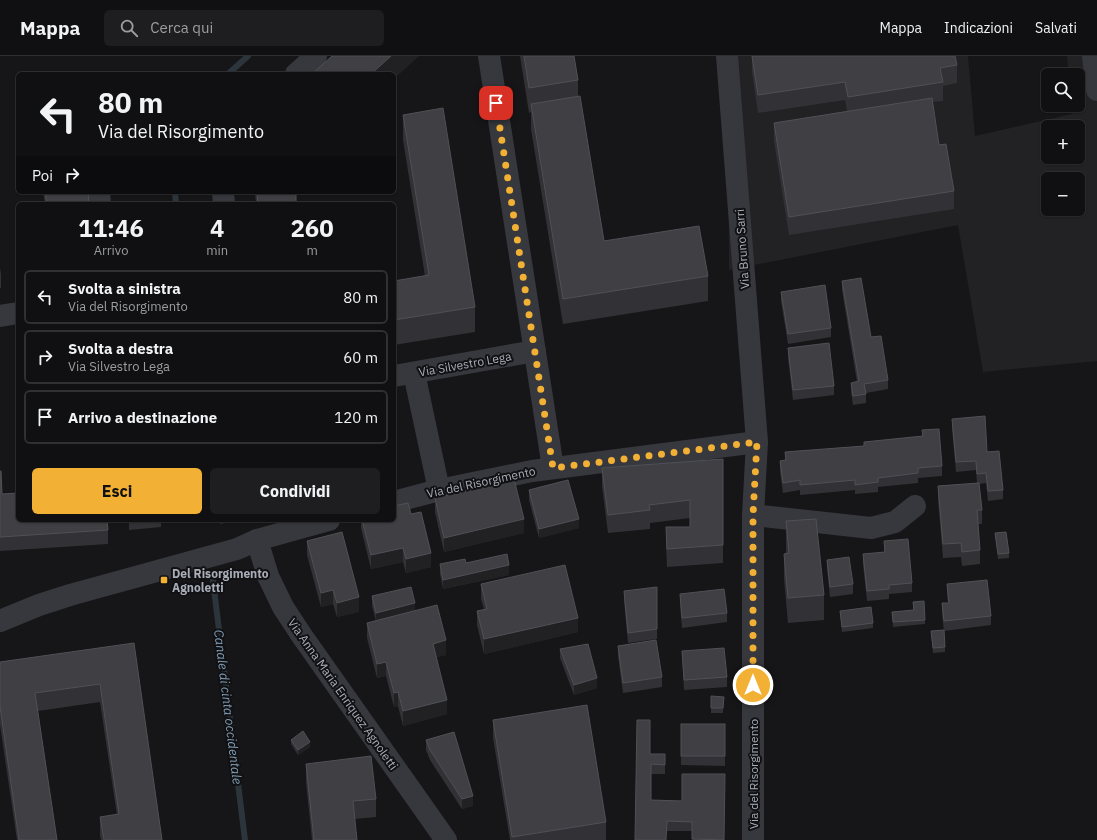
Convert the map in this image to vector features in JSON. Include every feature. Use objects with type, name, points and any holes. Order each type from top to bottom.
[{"type":"street","points":[[298,72],[316,56]]},
{"type":"street","points":[[489,56],[553,468]]},
{"type":"street","name":"Via Bruno Sarri","points":[[727,56],[757,442]]},
{"type":"street","points":[[1094,56],[1097,90]]},
{"type":"street","points":[[0,316],[16,313]]},
{"type":"street","name":"Via Silvestro Lega","points":[[404,374],[535,351]]},
{"type":"street","points":[[404,374],[439,490]]},
{"type":"street","name":"Via del Risorgimento","points":[[396,501],[439,490],[532,471],[757,442],[753,515],[754,840]]},
{"type":"street","points":[[753,515],[871,528],[895,522],[915,506]]},
{"type":"street","points":[[0,620],[70,594],[237,549],[257,540],[323,522]]},
{"type":"street","name":"Via Anna Maria Enriquez Agnoletti","points":[[257,540],[268,576],[283,607],[446,840]]},
{"type":"street","points":[[0,608],[39,605]]},
{"type":"shaded area","points":[[728,56],[968,56],[975,136],[1041,121],[1041,164],[1085,164],[1085,120],[1046,120],[1072,114],[1072,112],[1085,112],[1085,68],[1068,68],[1067,56],[1097,56],[1097,361],[983,372],[958,225],[729,270]]},
{"type":"building","points":[[332,56],[391,56],[373,72],[314,72]]},
{"type":"building","points":[[524,56],[574,56],[578,80],[529,88]]},
{"type":"building","points":[[752,56],[955,56],[957,65],[940,68],[943,82],[848,97],[845,82],[758,95]]},
{"type":"building","points":[[580,96],[604,241],[699,226],[708,276],[563,299],[531,104]]},
{"type":"building","points":[[932,98],[939,145],[946,144],[954,191],[789,217],[774,123]]},
{"type":"building","points":[[443,108],[475,307],[396,320],[396,281],[429,275],[403,115]]},
{"type":"building","points":[[45,194],[88,194],[89,202],[47,202]]},
{"type":"building","points":[[257,194],[296,194],[296,202],[258,202]]},
{"type":"building","points":[[861,278],[871,337],[881,336],[888,380],[864,384],[866,394],[853,396],[851,383],[859,381],[842,281]]},
{"type":"building","points":[[825,285],[831,328],[788,334],[781,292]]},
{"type":"building","points":[[829,343],[834,386],[793,390],[788,348]]},
{"type":"building","points":[[985,416],[987,452],[999,451],[1003,490],[988,491],[986,473],[977,474],[976,461],[956,462],[952,419]]},
{"type":"building","points":[[939,429],[942,466],[918,468],[918,473],[878,478],[878,482],[855,485],[855,480],[800,485],[800,480],[783,483],[780,461],[786,460],[785,452],[864,446],[864,442],[923,436],[922,430]]},
{"type":"building","points":[[723,459],[723,545],[667,549],[666,527],[690,527],[690,500],[649,505],[650,510],[608,515],[602,468]]},
{"type":"building","points":[[0,471],[2,494],[16,493],[16,522],[107,522],[108,530],[0,537]]},
{"type":"building","points":[[514,479],[524,519],[444,538],[435,498]]},
{"type":"building","points":[[568,480],[579,519],[539,529],[529,490]]},
{"type":"building","points":[[979,483],[982,510],[977,510],[980,550],[962,552],[961,543],[943,544],[938,486]]},
{"type":"building","points":[[408,503],[411,514],[421,512],[431,553],[406,559],[403,548],[371,555],[363,522],[396,522],[396,506]]},
{"type":"building","points":[[816,519],[824,595],[788,598],[784,554],[789,553],[786,521]]},
{"type":"building","points":[[342,532],[359,597],[337,603],[333,590],[321,593],[307,541]]},
{"type":"building","points":[[1006,532],[1009,553],[998,554],[995,533]]},
{"type":"building","points":[[908,539],[912,583],[889,585],[889,589],[867,591],[863,554],[885,552],[884,541]]},
{"type":"building","points":[[507,554],[509,565],[443,580],[440,564],[465,559],[466,563]]},
{"type":"building","points":[[849,557],[853,584],[830,587],[827,560]]},
{"type":"building","points":[[565,565],[578,618],[484,639],[477,611],[487,609],[481,584]]},
{"type":"building","points":[[987,580],[991,616],[944,621],[942,603],[949,603],[947,584]]},
{"type":"building","points":[[411,587],[415,603],[376,613],[372,596]]},
{"type":"building","points":[[657,587],[657,629],[628,633],[624,591]]},
{"type":"building","points":[[724,589],[727,613],[682,618],[680,594]]},
{"type":"building","points":[[924,601],[925,620],[893,622],[892,612],[914,610],[913,602]]},
{"type":"building","points":[[437,605],[446,640],[433,644],[447,700],[403,711],[398,692],[394,693],[386,662],[377,664],[367,623]]},
{"type":"building","points":[[871,607],[873,623],[842,627],[840,611]]},
{"type":"building","points":[[944,630],[945,647],[933,648],[931,631]]},
{"type":"building","points":[[656,640],[662,677],[623,683],[618,646]]},
{"type":"building","points":[[134,643],[162,840],[104,840],[100,817],[119,814],[100,684],[35,693],[57,840],[19,840],[0,706],[0,662]]},
{"type":"building","points":[[588,644],[597,678],[574,685],[560,649]]},
{"type":"building","points":[[724,648],[727,677],[684,680],[682,651]]},
{"type":"building","points":[[711,696],[724,697],[723,708],[711,708]]},
{"type":"building","points":[[587,705],[606,822],[512,837],[493,720]]},
{"type":"building","points":[[637,720],[650,720],[650,754],[665,754],[665,765],[651,764],[651,800],[682,801],[682,774],[725,774],[724,840],[692,839],[692,822],[667,821],[666,840],[635,840]]},
{"type":"building","points":[[681,724],[725,724],[725,756],[681,756]]},
{"type":"building","points":[[303,731],[310,742],[298,750],[291,740]]},
{"type":"building","points":[[454,732],[473,796],[462,799],[430,750],[426,740]]},
{"type":"building","points":[[371,756],[376,799],[353,801],[357,840],[314,840],[306,764]]},
{"type":"waterway","name":"Canale di cinta occidentale","points":[[230,72],[248,56]]},
{"type":"waterway","name":"Canale di cinta occidentale","points":[[175,194],[176,202]]},
{"type":"waterway","name":"Canale di cinta occidentale","points":[[212,573],[245,840]]},
{"type":"place","name":"Del Risorgimento Agnoletti","points":[[164,580]]},
{"type":"route","points":[[496,103],[553,468],[757,442],[753,515],[753,685]]}]
